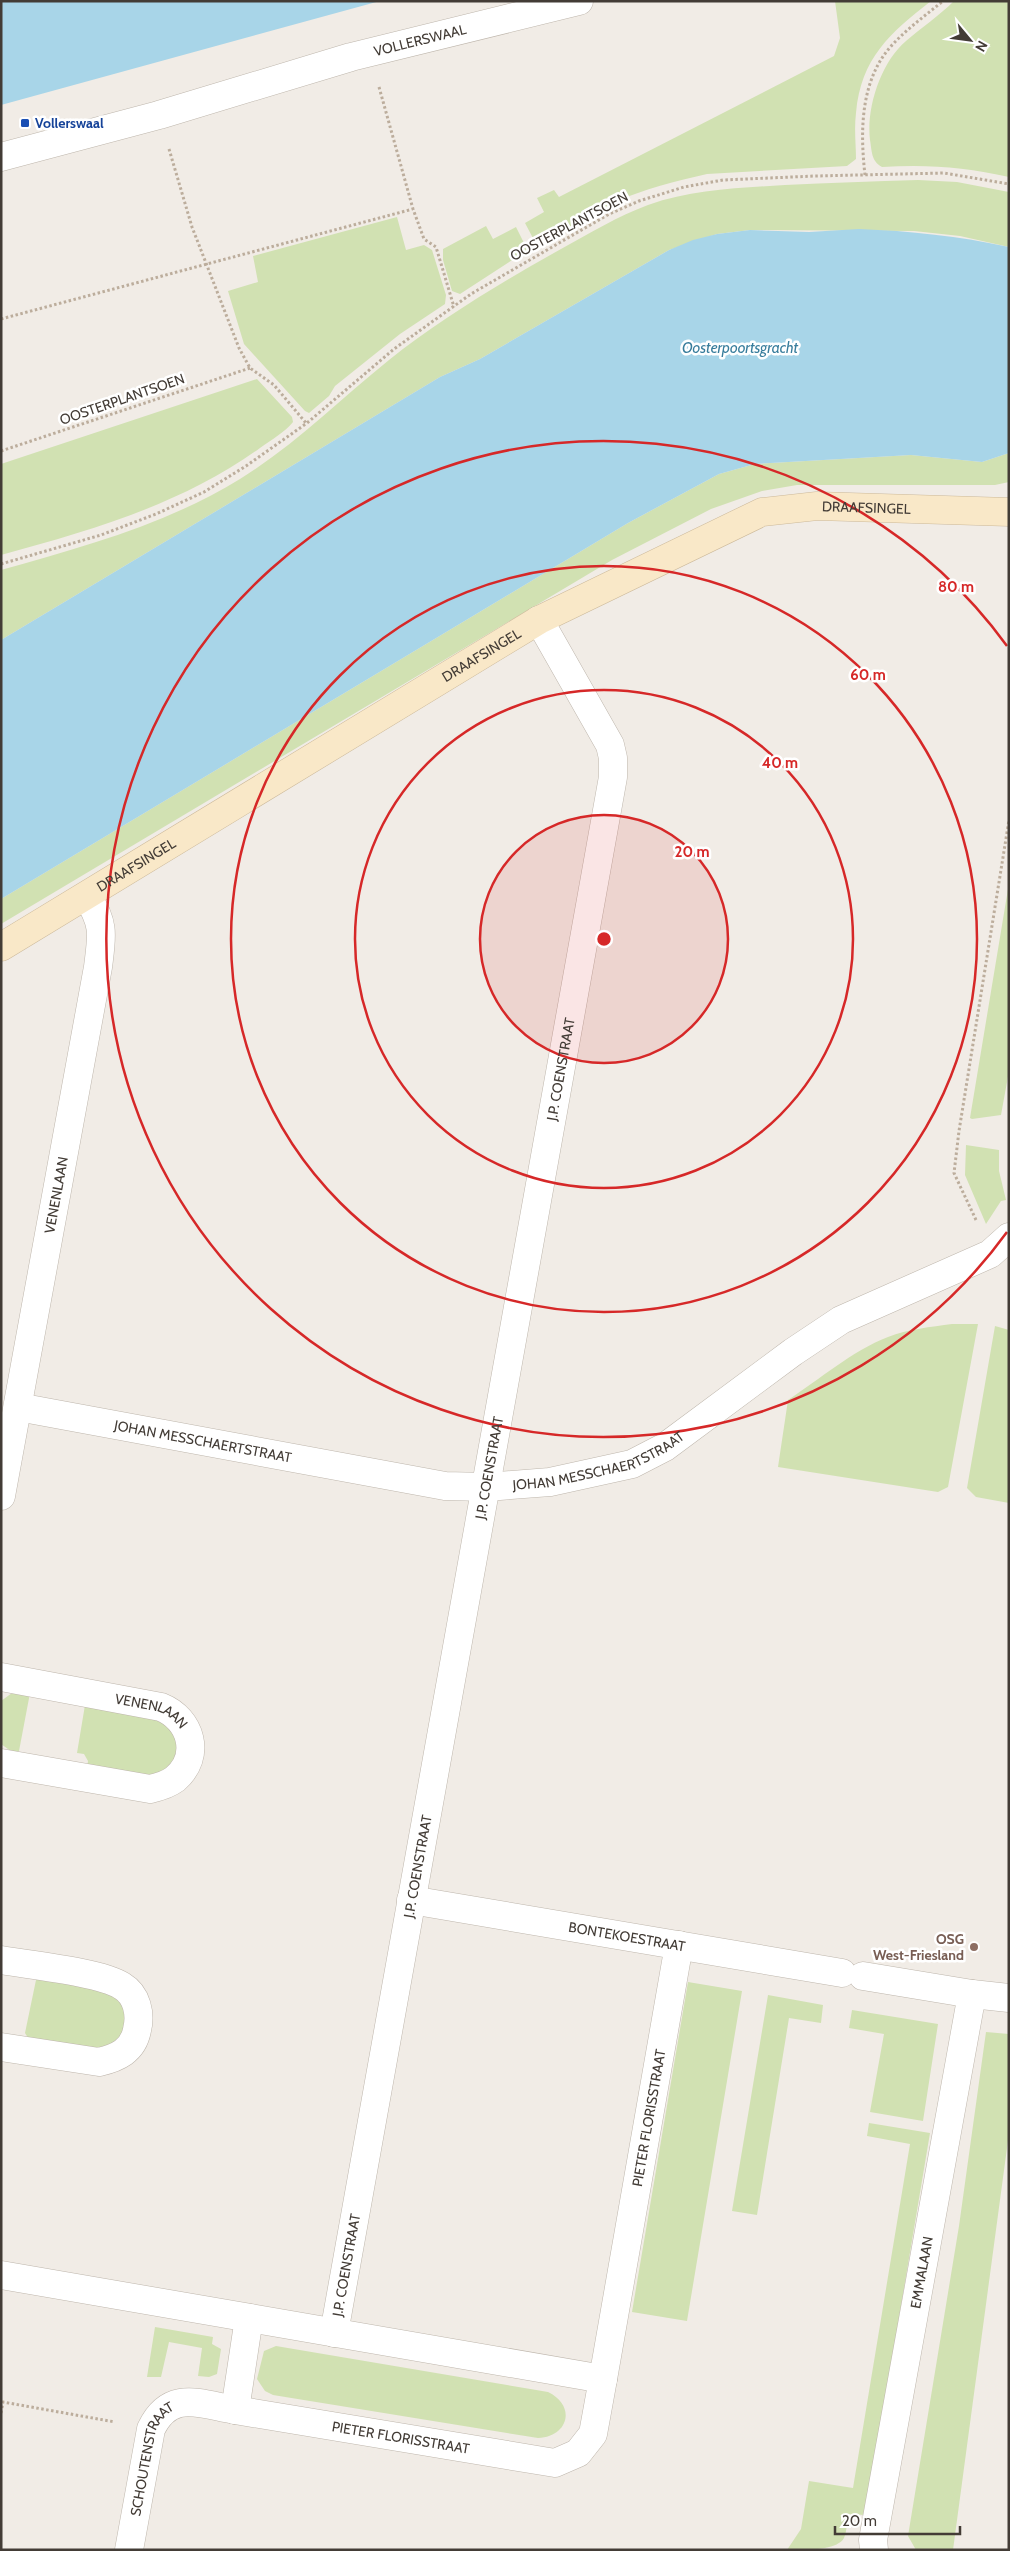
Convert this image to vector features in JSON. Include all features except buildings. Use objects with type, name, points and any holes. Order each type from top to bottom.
[{"type":"street","name":"VOLLERSWAAL","points":[[1,157],[159,114],[370,52],[579,1]]},
{"type":"street","name":"DRAAFSINGEL","points":[[1,947],[539,620],[762,512],[817,506],[1009,512]]},
{"type":"street","name":"J.P. COENSTRAAT","points":[[334,2333],[613,777],[614,758],[610,745],[539,620]]},
{"type":"street","name":"VENENLAAN","points":[[1,1496],[98,967],[102,931],[97,912],[87,896]]},
{"type":"street","name":"JOHAN MESSCHAERTSTRAAT","points":[[18,1407],[445,1486],[486,1487],[550,1482],[632,1464],[665,1447],[793,1352],[841,1320],[999,1246]]},
{"type":"street","name":"VENENLAAN","points":[[1,1677],[161,1707],[173,1712],[181,1719],[186,1728],[190,1749],[182,1771],[165,1785],[150,1789],[1,1763]]},
{"type":"street","name":"BONTEKOESTRAAT","points":[[411,1900],[972,1994],[1009,1998]]},
{"type":"street","name":"PIETER FLORISSTRAAT","points":[[235,2410],[555,2463],[578,2453],[593,2434],[679,1945]]},
{"type":"street","points":[[1,1960],[99,1977],[122,1985],[136,2002],[139,2023],[131,2045],[123,2054],[114,2059],[99,2062],[1,2047]]},
{"type":"street","name":"EMMALAAN","points":[[874,2550],[873,2540],[972,1994]]},
{"type":"street","points":[[1,2276],[603,2379]]},
{"type":"street","points":[[235,2410],[249,2318]]},
{"type":"street","name":"SCHOUTENSTRAAT","points":[[129,2550],[150,2429],[158,2415],[169,2406],[184,2402],[235,2410]]},
{"type":"path","points":[[865,175],[861,138],[868,91],[879,65],[892,45],[943,1]]},
{"type":"path","points":[[370,52],[413,209],[424,239],[436,247],[454,307]]},
{"type":"path","points":[[159,114],[192,227],[228,324],[250,368],[274,385],[307,423]]},
{"type":"path","name":"OOSTERPLANTSOEN","points":[[1,564],[101,535],[156,514],[204,492],[246,466],[307,423],[394,349],[454,307],[525,262],[609,214],[639,201],[684,187],[722,180],[944,173],[1009,184]]},
{"type":"path","points":[[1,319],[413,209]]},
{"type":"path","name":"OOSTERPLANTSOEN","points":[[1,451],[250,368]]},
{"type":"path","points":[[999,1246],[973,1210],[954,1173],[1009,820]]},
{"type":"path","points":[[1,2413],[3,2402],[150,2429]]},
{"type":"green space","points":[[835,1],[931,1],[891,36],[871,62],[859,94],[856,113],[856,159],[847,166],[707,174],[672,183],[637,193],[615,202],[541,244],[535,242],[525,223],[544,212],[537,198],[554,190],[559,197],[834,56],[840,38]]},
{"type":"green space","points":[[954,1],[1009,1],[1009,177],[946,167],[882,167],[878,165],[873,155],[869,127],[870,114],[877,86],[889,61],[906,41]]},
{"type":"green space","points":[[918,180],[957,182],[1009,192],[1009,247],[960,236],[914,231],[750,230],[717,234],[669,250],[480,359],[440,377],[1,640],[1,570],[124,533],[154,522],[212,495],[240,479],[279,452],[370,375],[430,330],[517,274],[615,220],[648,205],[699,192],[785,185]]},
{"type":"green space","points":[[397,217],[406,250],[424,245],[432,250],[446,295],[445,304],[400,334],[335,386],[329,396],[309,413],[305,411],[244,344],[228,291],[258,282],[253,256]]},
{"type":"green space","points":[[486,226],[493,239],[516,227],[526,247],[526,251],[460,294],[452,291],[443,260],[443,249]]},
{"type":"green space","points":[[257,379],[292,417],[293,422],[282,433],[230,468],[168,500],[103,525],[1,555],[1,464]]},
{"type":"green space","points":[[1009,453],[1009,482],[995,485],[797,485],[762,491],[711,509],[612,560],[1,924],[1,899],[628,523],[719,474],[755,464],[911,455],[982,462]]},
{"type":"green space","points":[[1009,883],[1009,1071],[1001,1115],[972,1119],[970,1118]]},
{"type":"green space","points":[[966,1145],[999,1150],[999,1171],[1006,1200],[1001,1201],[986,1224],[965,1175]]},
{"type":"green space","points":[[952,1324],[978,1324],[948,1487],[938,1492],[778,1467],[788,1400],[849,1358],[875,1343],[903,1332]]},
{"type":"green space","points":[[995,1326],[1009,1330],[1009,1503],[976,1497],[967,1488]]},
{"type":"green space","points":[[12,1693],[30,1693],[19,1751],[15,1754],[1,1744],[1,1701]]},
{"type":"green space","points":[[85,1705],[164,1714],[185,1749],[160,1778],[87,1768],[88,1761],[84,1754],[77,1753]]},
{"type":"green space","points":[[43,1975],[108,1987],[133,2019],[109,2052],[30,2041],[25,2033],[36,1980]]},
{"type":"green space","points":[[688,1982],[742,1991],[687,2321],[632,2312]]},
{"type":"green space","points":[[768,1995],[823,2005],[821,2023],[789,2018],[757,2215],[732,2211]]},
{"type":"green space","points":[[852,2010],[938,2024],[923,2121],[870,2112],[884,2034],[849,2028]]},
{"type":"green space","points":[[986,2032],[1009,2034],[1009,2133],[953,2550],[916,2550],[908,2536],[959,2226]]},
{"type":"green space","points":[[869,2123],[930,2133],[870,2491],[865,2515],[848,2514],[845,2535],[840,2542],[827,2548],[787,2550],[801,2529],[809,2481],[853,2488],[910,2144],[867,2136]]},
{"type":"green space","points":[[155,2327],[213,2337],[212,2344],[221,2349],[217,2374],[209,2377],[198,2376],[202,2348],[169,2342],[161,2377],[147,2377]]},
{"type":"green space","points":[[276,2346],[548,2392],[563,2405],[565,2420],[562,2427],[556,2432],[538,2438],[273,2395],[265,2391],[257,2379],[264,2351]]},
{"type":"water","points":[[1,1],[380,1],[1,105]]},
{"type":"water","name":"Oosterpoortsgracht","points":[[859,229],[934,235],[1009,247],[1009,453],[982,462],[911,455],[755,464],[719,474],[628,523],[1,899],[1,640],[440,377],[480,359],[669,250],[693,240],[717,234],[750,230],[809,232]]},
{"type":"place","name":"Vollerswaal","points":[[25,123]]},
{"type":"place","name":"OSG West-Friesland","points":[[974,1947]]}]
